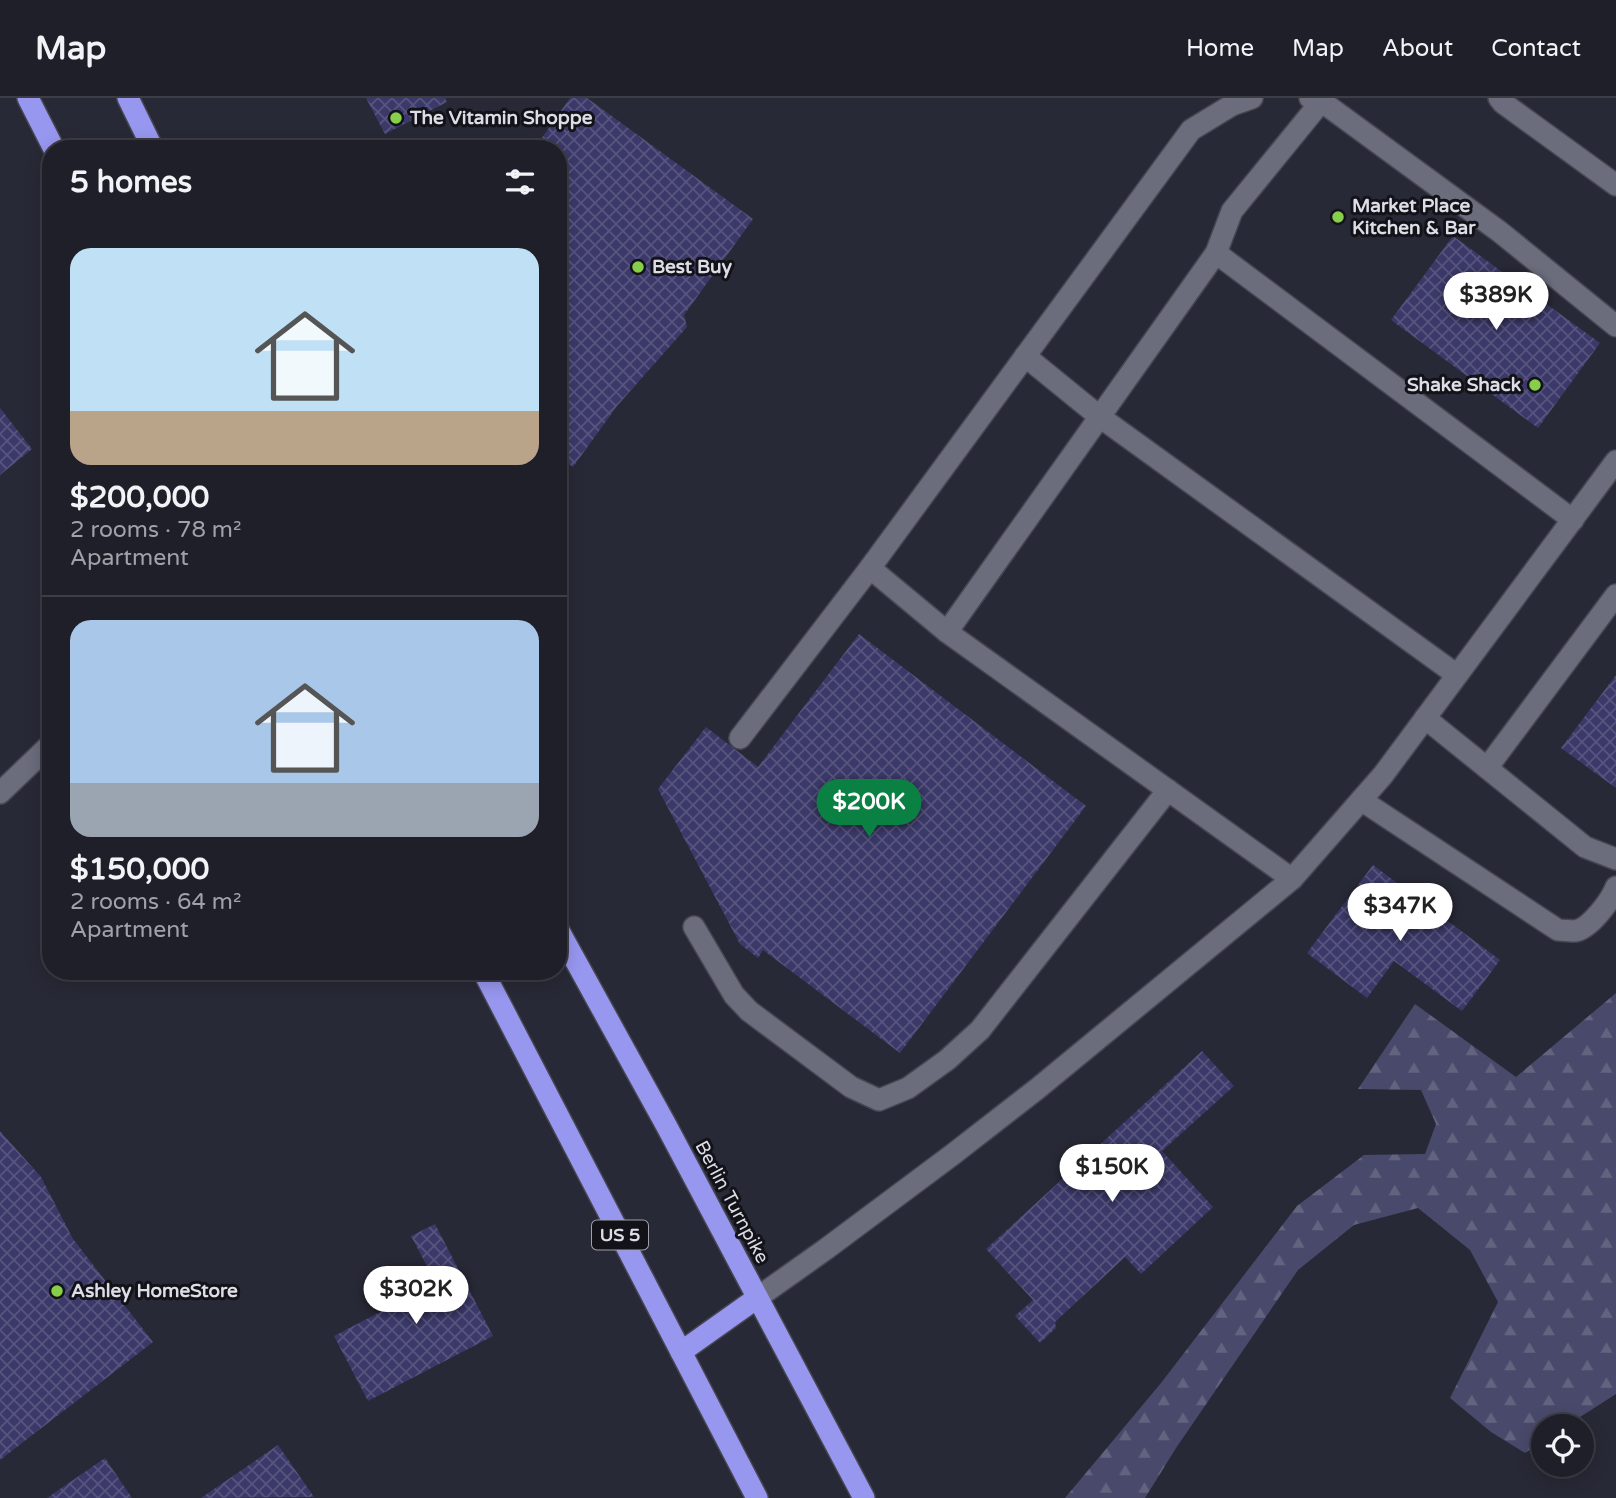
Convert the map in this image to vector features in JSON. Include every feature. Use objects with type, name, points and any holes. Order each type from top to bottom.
[{"type":"highway","points":[[28,98],[49,140]]},
{"type":"highway","points":[[128,98],[149,140]]},
{"type":"highway","name":"Berlin Turnpike","points":[[567,945],[666,1125],[864,1498]]},
{"type":"highway","name":"US 5","points":[[488,980],[757,1498]]},
{"type":"highway","points":[[681,1352],[757,1298]]},
{"type":"street","points":[[740,738],[870,568],[1191,130],[1232,105],[1252,98]]},
{"type":"street","points":[[1499,98],[1616,186]]},
{"type":"street","points":[[947,632],[1216,253],[1231,211],[1319,99],[1500,232],[1616,326]]},
{"type":"street","points":[[1216,253],[1573,520]]},
{"type":"street","points":[[1025,356],[1100,416],[1457,675]]},
{"type":"street","points":[[757,1298],[846,1235],[995,1122],[1292,879],[1382,775],[1616,461]]},
{"type":"street","points":[[870,568],[947,632],[1292,879]]},
{"type":"street","points":[[1487,768],[1616,595]]},
{"type":"street","points":[[1425,718],[1585,847],[1616,859]]},
{"type":"street","points":[[0,793],[42,753]]},
{"type":"street","points":[[694,927],[734,995],[749,1011],[851,1087],[880,1100],[908,1088],[947,1060],[980,1030],[1168,790]]},
{"type":"street","points":[[1361,800],[1558,930],[1577,931],[1594,919],[1616,887]]},
{"type":"green space","points":[[1616,993],[1616,1394],[1585,1414],[1531,1414],[1531,1449],[1525,1453],[1491,1432],[1450,1398],[1498,1302],[1470,1250],[1418,1208],[1354,1225],[1298,1270],[1176,1448],[1145,1498],[1065,1498],[1161,1383],[1297,1206],[1364,1155],[1425,1154],[1436,1124],[1421,1090],[1358,1089],[1415,1004],[1516,1077]]},
{"type":"building","name":"The Vitamin Shoppe","points":[[366,98],[445,98],[447,102],[385,134]]},
{"type":"building","name":"Best Buy","points":[[570,98],[587,98],[753,219],[684,315],[687,327],[617,406],[573,467],[567,463],[567,140],[540,140]]},
{"type":"building","points":[[1453,236],[1600,343],[1538,428],[1391,320]]},
{"type":"building","points":[[0,408],[32,449],[0,475]]},
{"type":"building","points":[[859,634],[1086,806],[900,1053],[763,950],[758,958],[740,944],[658,789],[706,727],[758,767]]},
{"type":"building","points":[[1616,675],[1616,788],[1561,748]]},
{"type":"building","points":[[1373,865],[1500,960],[1462,1011],[1394,961],[1367,998],[1307,953]]},
{"type":"building","points":[[1202,1051],[1234,1086],[1162,1151],[1213,1207],[1141,1274],[1125,1257],[1055,1322],[1056,1328],[1040,1343],[1015,1316],[1033,1300],[986,1249]]},
{"type":"building","name":"Ashley HomeStore","points":[[0,1131],[41,1177],[73,1239],[153,1342],[0,1460]]},
{"type":"building","points":[[435,1224],[493,1336],[368,1401],[334,1336],[436,1283],[411,1236]]},
{"type":"building","points":[[278,1445],[314,1497],[201,1498]]},
{"type":"building","points":[[105,1458],[132,1498],[47,1498]]},
{"type":"place","name":"The Vitamin Shoppe","points":[[396,118]]},
{"type":"place","name":"Market Place Kitchen & Bar","points":[[1338,217]]},
{"type":"place","name":"Best Buy","points":[[638,267]]},
{"type":"place","name":"Shake Shack","points":[[1535,385]]},
{"type":"place","name":"Ashley HomeStore","points":[[57,1291]]}]
